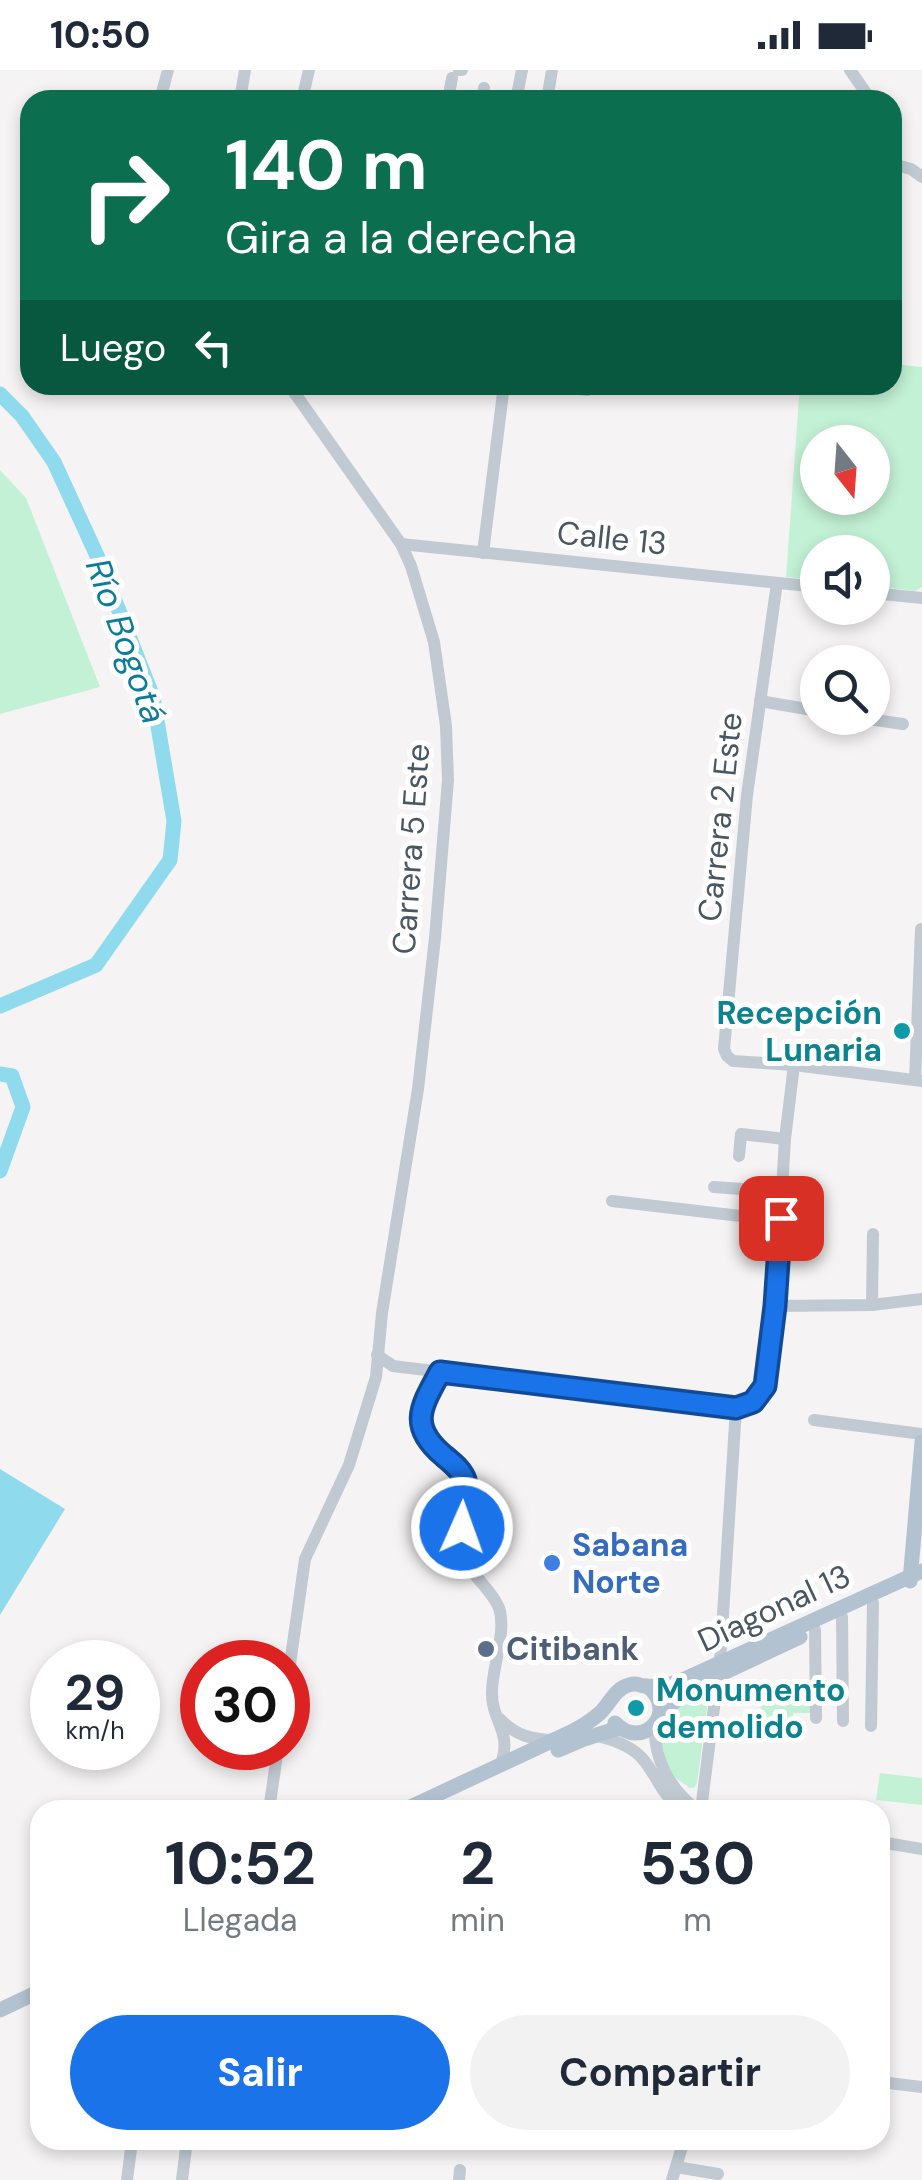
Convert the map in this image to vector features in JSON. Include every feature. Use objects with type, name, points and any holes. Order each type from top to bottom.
[{"type":"main road","points":[[915,1579],[922,1442]]},
{"type":"main road","name":"Diagonal 13","points":[[658,1719],[687,1691],[719,1669],[915,1579]]},
{"type":"main road","name":"Diagonal 13","points":[[647,1686],[678,1682],[719,1669],[815,1630],[915,1579]]},
{"type":"main road","points":[[426,1800],[588,1723],[625,1686],[647,1686],[658,1698],[658,1719],[648,1730],[628,1732],[619,1728],[611,1714],[611,1702]]},
{"type":"main road","points":[[449,1800],[571,1744],[619,1728]]},
{"type":"main road","points":[[0,1999],[30,1985]]},
{"type":"main road","points":[[0,2010],[30,1996]]},
{"type":"street","name":"Carrera 5 Este","points":[[293,1640],[305,1559],[349,1465],[376,1377],[382,1312],[418,1089],[448,780],[446,726],[434,642],[412,566],[401,544],[296,395]]},
{"type":"street","points":[[483,552],[503,395]]},
{"type":"street","name":"Calle 13","points":[[401,544],[800,585]]},
{"type":"street","name":"Carrera 2 Este","points":[[777,583],[747,796],[724,1049],[733,1060],[794,1065]]},
{"type":"street","points":[[890,595],[922,598]]},
{"type":"street","points":[[760,702],[800,708]]},
{"type":"street","points":[[890,722],[903,724]]},
{"type":"street","points":[[377,1355],[393,1366],[440,1372],[736,1408],[753,1402],[765,1386],[775,1306],[785,1139],[794,1065],[919,1080],[921,929]]},
{"type":"street","points":[[739,1156],[741,1134],[785,1139]]},
{"type":"street","points":[[714,1187],[782,1192]]},
{"type":"street","points":[[612,1201],[781,1218]]},
{"type":"street","points":[[872,1305],[873,1234]]},
{"type":"street","points":[[775,1306],[872,1305],[922,1298]]},
{"type":"street","points":[[376,1377],[393,1366]]},
{"type":"street","points":[[440,1372],[423,1405],[421,1424],[430,1444],[462,1474],[467,1489],[462,1553],[500,1611],[492,1694],[506,1739],[500,1766]]},
{"type":"street","points":[[701,1800],[719,1669],[736,1408]]},
{"type":"street","points":[[814,1420],[922,1434]]},
{"type":"street","points":[[871,1726],[872,1603]]},
{"type":"street","points":[[842,1617],[843,1721]]},
{"type":"street","points":[[815,1630],[816,1718]]},
{"type":"street","points":[[498,1717],[528,1738],[556,1740]]},
{"type":"street","points":[[658,1719],[654,1737],[659,1763],[689,1800]]},
{"type":"street","points":[[594,1736],[632,1749],[669,1800]]},
{"type":"street","points":[[270,1800],[275,1770]]},
{"type":"street","points":[[674,1785],[692,1790],[704,1778]]},
{"type":"street","points":[[890,1844],[922,1849]]},
{"type":"street","points":[[890,2083],[922,2087]]},
{"type":"street","points":[[128,2180],[131,2150]]},
{"type":"street","points":[[182,2180],[186,2150]]},
{"type":"street","points":[[681,2150],[674,2174],[718,2174]]},
{"type":"green space","points":[[902,365],[922,367],[922,587],[915,591],[890,588],[890,535],[800,535],[800,578],[786,577],[799,395],[902,395]]},
{"type":"green space","points":[[0,470],[26,498],[100,687],[0,714]]},
{"type":"green space","points":[[702,1690],[709,1694],[697,1783],[690,1788],[670,1774],[661,1743],[663,1729],[676,1707]]},
{"type":"green space","points":[[811,1694],[810,1713],[793,1713],[793,1722],[784,1726],[782,1741],[764,1739],[760,1701],[781,1695]]},
{"type":"green space","points":[[880,1773],[922,1778],[922,1805],[876,1800]]},
{"type":"water","points":[[0,1469],[65,1509],[0,1615]]},
{"type":"waterway","name":"Río Bogotá","points":[[0,394],[22,416],[54,462],[99,560],[153,697],[174,821],[170,860],[96,965],[0,1006]]},
{"type":"waterway","name":"Río Bogotá","points":[[0,1074],[12,1076],[23,1107],[0,1171]]},
{"type":"place","name":"Recepción Lunaria","points":[[902,1031]]},
{"type":"place","name":"Sabana Norte","points":[[552,1563]]},
{"type":"place","name":"Citibank","points":[[486,1649]]},
{"type":"place","name":"Monumento demolido","points":[[636,1708]]},
{"type":"route","points":[[462,1528],[465,1481],[458,1468],[430,1444],[421,1424],[423,1405],[440,1372],[736,1408],[753,1402],[765,1386],[781,1218]]}]
